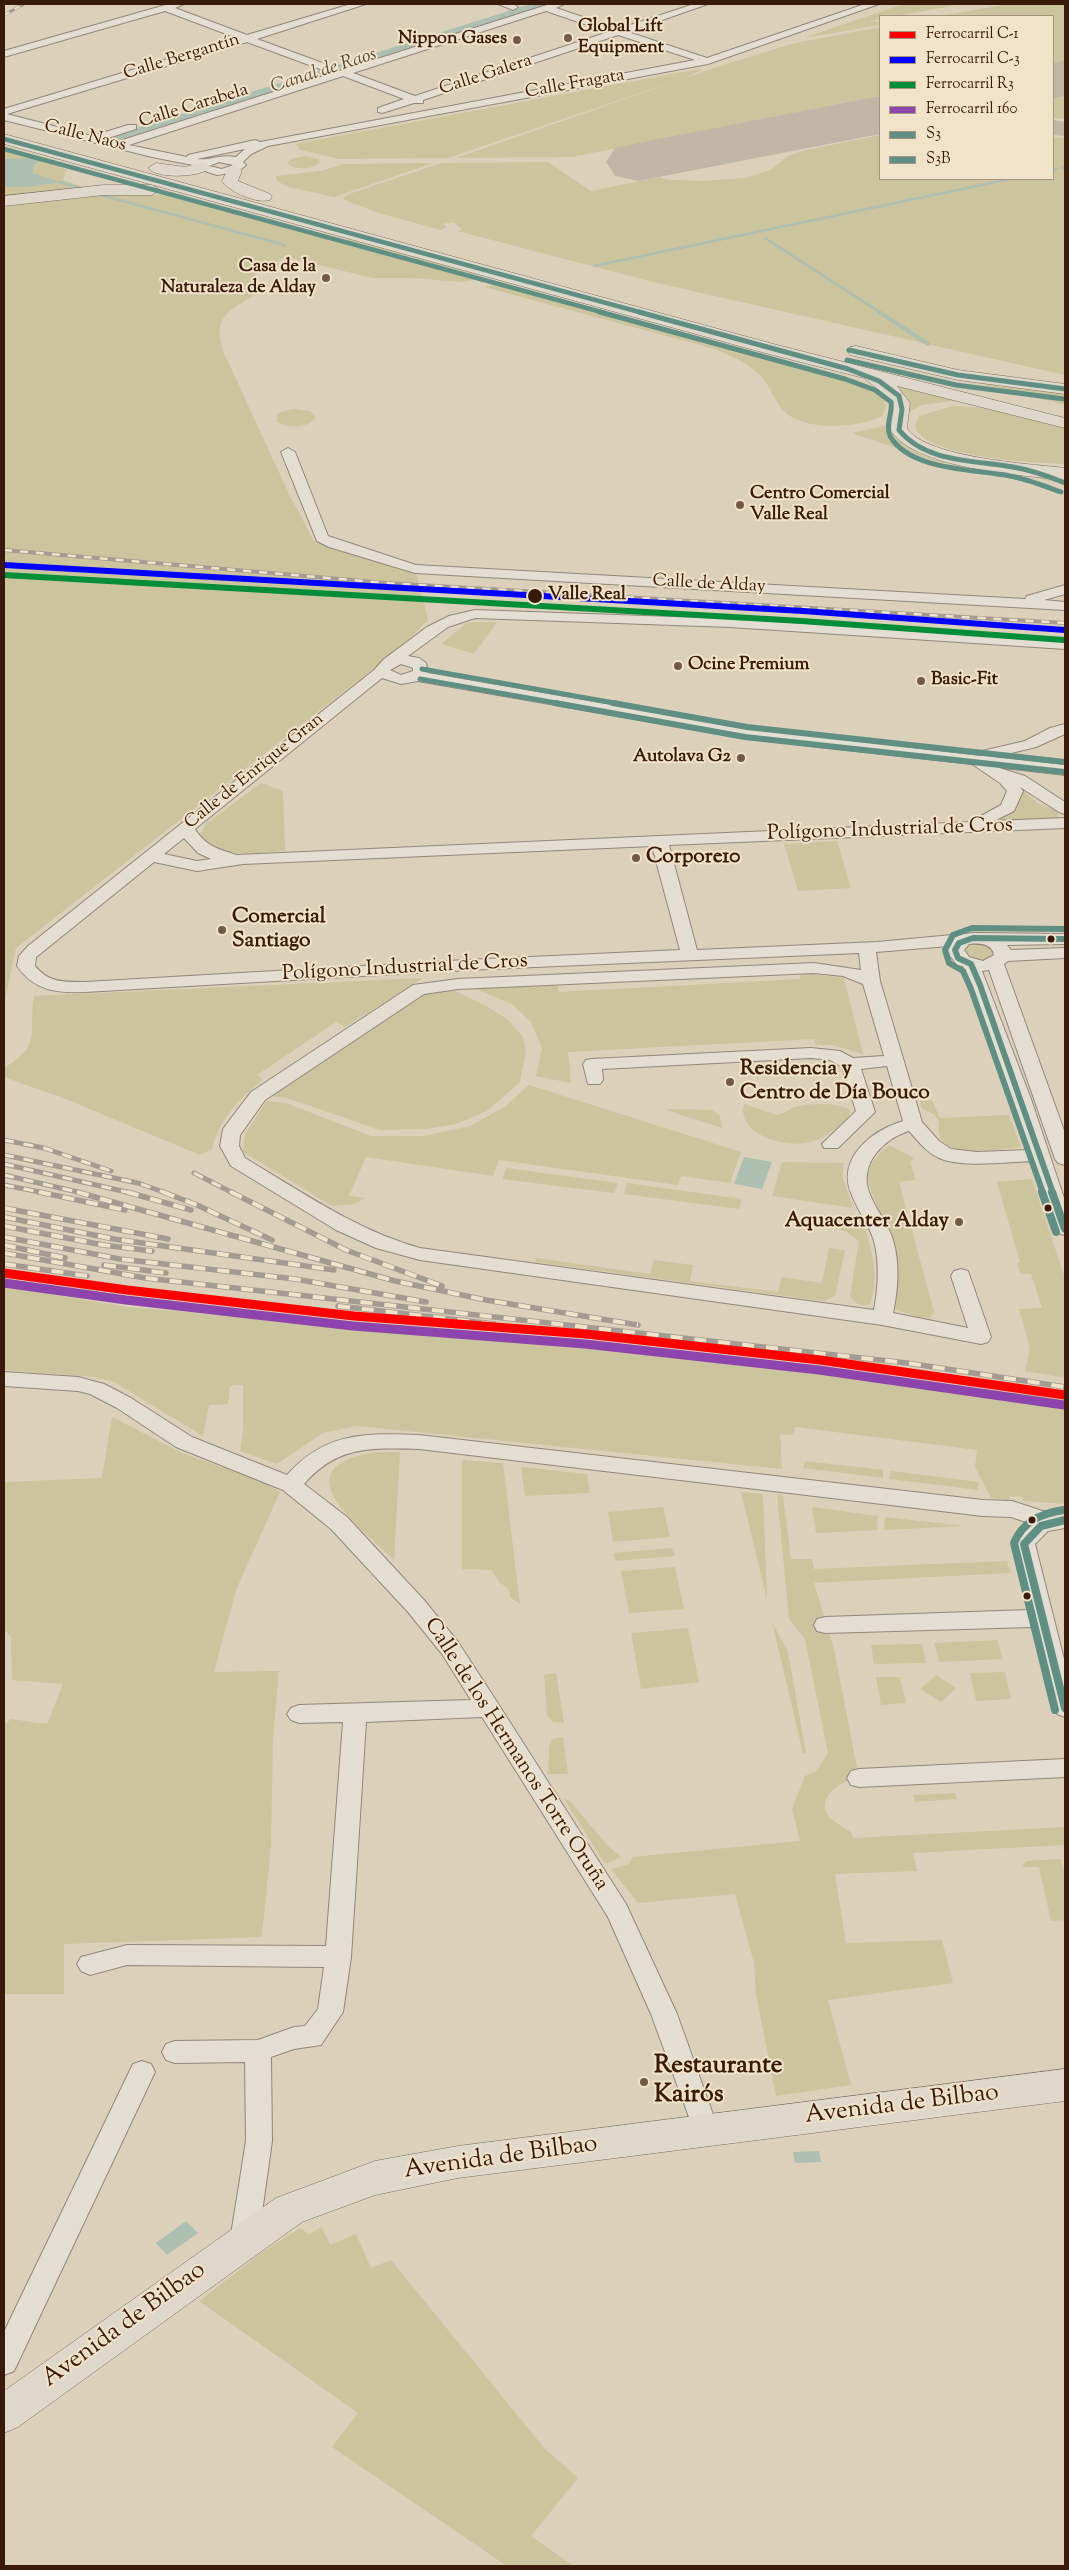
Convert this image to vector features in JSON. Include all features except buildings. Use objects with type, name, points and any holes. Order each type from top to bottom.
[{"type":"main road","points":[[4,131],[217,190],[767,331],[872,360],[1065,408]]},
{"type":"main road","points":[[29,138],[170,171],[186,172],[207,161]]},
{"type":"main road","points":[[4,139],[848,369],[1065,423]]},
{"type":"main road","points":[[4,143],[79,169],[82,177],[76,188]]},
{"type":"main road","points":[[236,166],[230,180],[232,184],[246,192],[397,236]]},
{"type":"main road","points":[[4,200],[76,188],[143,190],[176,194],[421,253]]},
{"type":"main road","points":[[642,312],[706,326],[1065,417]]},
{"type":"main road","points":[[767,331],[805,340]]},
{"type":"main road","points":[[833,346],[958,375],[1065,389]]},
{"type":"main road","points":[[848,369],[884,384],[900,398],[902,403],[899,431],[908,441],[920,448],[946,456],[1065,474]]},
{"type":"main road","points":[[920,448],[911,438],[908,428],[912,416],[926,409],[960,402],[998,406]]},
{"type":"main road","points":[[1015,467],[1065,483]]},
{"type":"main road","name":"Avenida de Bilbao","points":[[4,2414],[290,2210],[374,2178],[458,2162],[1065,2085]]},
{"type":"street","points":[[4,54],[179,4]]},
{"type":"street","name":"Calle Bergantín","points":[[4,112],[361,4]]},
{"type":"street","points":[[305,73],[508,6],[524,4]]},
{"type":"street","points":[[116,145],[559,4]]},
{"type":"street","name":"Calle Galera","points":[[207,161],[360,117],[703,4]]},
{"type":"street","name":"Calle Fragata","points":[[268,142],[708,61],[874,4]]},
{"type":"street","points":[[164,8],[324,67]]},
{"type":"street","points":[[545,8],[708,61]]},
{"type":"street","points":[[343,72],[442,109]]},
{"type":"street","name":"Calle Naos","points":[[4,117],[167,157],[207,161]]},
{"type":"street","points":[[360,117],[362,120],[372,123]]},
{"type":"street","name":"Calle Carabela","points":[[94,139],[145,123]]},
{"type":"street","points":[[207,161],[216,172],[236,166],[247,151],[268,142]]},
{"type":"street","name":"Calle Galera","points":[[207,161],[268,142]]},
{"type":"street","points":[[207,161],[236,166]]},
{"type":"street","name":"Calle de Alday","points":[[288,452],[322,538],[334,544],[415,569],[1065,606]]},
{"type":"street","name":"Calle de Alday","points":[[1013,602],[1051,595],[1065,589]]},
{"type":"street","name":"Calle de Alday","points":[[1032,603],[1065,596]]},
{"type":"street","points":[[387,675],[384,664],[394,660],[419,643],[445,622],[459,616],[475,614],[720,623],[1065,645]]},
{"type":"street","points":[[418,669],[419,643]]},
{"type":"street","points":[[394,660],[418,669],[750,734],[1065,770]]},
{"type":"street","points":[[418,669],[747,727],[1065,762]]},
{"type":"street","name":"Calle de Enrique Gran","points":[[156,852],[359,689],[387,675],[406,679],[418,669]]},
{"type":"street","points":[[988,754],[1030,744],[1056,731],[1065,729]]},
{"type":"street","points":[[972,759],[1019,780],[1065,809]]},
{"type":"street","points":[[967,827],[999,814],[1008,808],[1015,791],[1006,780],[972,759]]},
{"type":"street","name":"Polígono Industrial de Cros","points":[[119,882],[181,864],[213,865],[243,860],[659,840],[1062,824]]},
{"type":"street","name":"Polígono Industrial de Cros","points":[[186,827],[194,843],[216,856]]},
{"type":"street","points":[[659,840],[690,955]]},
{"type":"street","name":"Polígono Industrial de Cros","points":[[243,860],[216,856],[156,852],[28,956],[26,966],[43,983],[50,987],[85,987],[690,955],[920,944],[961,944],[990,940],[1065,939]]},
{"type":"street","name":"Polígono Industrial de Cros","points":[[156,852],[181,864]]},
{"type":"street","points":[[990,940],[1000,946],[999,960],[1065,1159]]},
{"type":"street","points":[[961,944],[958,958],[971,964],[983,966],[999,960],[1065,953]]},
{"type":"street","points":[[867,947],[870,981],[913,1124],[932,1146],[946,1154],[977,1158],[1040,1155]]},
{"type":"street","points":[[971,964],[1065,1229]]},
{"type":"street","points":[[870,981],[855,973],[839,969],[814,968],[433,986],[419,989],[265,1091],[246,1110],[228,1139],[230,1151],[238,1162],[335,1221],[383,1244],[420,1254],[882,1318],[981,1337],[961,1276]]},
{"type":"street","points":[[594,1080],[592,1064],[811,1053],[834,1055],[850,1064],[895,1060]]},
{"type":"street","points":[[831,1144],[866,1112],[850,1064]]},
{"type":"street","points":[[882,1318],[886,1302],[886,1257],[883,1241],[860,1191],[856,1177],[860,1164],[872,1147],[887,1133],[913,1124]]},
{"type":"street","name":"Calle de los Hermanos Torre Oruña","points":[[4,1379],[78,1384],[97,1389],[124,1403],[184,1442],[291,1485],[340,1523],[416,1606],[450,1648],[623,1922],[664,2014],[706,2131]]},
{"type":"street","points":[[291,1485],[311,1462],[339,1446],[352,1442],[412,1441],[1012,1510],[1057,1521]]},
{"type":"street","points":[[983,1508],[1012,1520],[1030,1534]]},
{"type":"street","points":[[1057,1521],[1038,1526],[1024,1544],[1065,1708]]},
{"type":"street","points":[[825,1625],[1043,1618]]},
{"type":"street","points":[[299,1714],[489,1708]]},
{"type":"street","points":[[175,2052],[258,2051],[294,2038],[312,2037],[330,2012],[338,1957],[355,1713]]},
{"type":"street","points":[[859,1778],[1065,1768]]},
{"type":"street","points":[[90,1964],[127,1955],[338,1957]]},
{"type":"street","points":[[244,2241],[259,2140],[258,2051]]},
{"type":"street","points":[[4,2362],[142,2072]]},
{"type":"shaded area","points":[[903,4],[962,4],[902,15],[879,15],[879,19],[869,22],[879,21],[879,25],[804,38]]},
{"type":"shaded area","points":[[1008,4],[1065,4],[1065,60],[1054,63],[1054,15],[946,15]]},
{"type":"shaded area","points":[[879,27],[879,96],[572,157],[456,158],[711,69],[791,44]]},
{"type":"shaded area","points":[[701,70],[685,78],[448,158],[339,159],[301,150],[295,144]]},
{"type":"shaded area","points":[[1065,97],[1065,119],[1054,118],[1054,99]]},
{"type":"shaded area","points":[[879,135],[879,180],[1054,180],[1054,137],[1065,138],[1065,375],[657,283],[458,231],[462,229],[453,222],[443,224],[447,227],[441,230],[379,213],[344,200],[344,197],[352,193],[441,163],[548,162],[591,191],[660,177],[668,180],[704,181],[745,178],[770,170],[788,156],[802,151]]},
{"type":"shaded area","points":[[4,147],[67,170],[63,180],[105,194],[160,195],[236,212],[344,241],[348,239],[482,276],[483,279],[459,282],[413,278],[373,278],[285,257],[258,272],[254,277],[258,293],[231,310],[221,322],[220,340],[224,353],[289,494],[314,541],[417,575],[428,620],[407,641],[412,642],[388,657],[16,948],[4,1005]]},
{"type":"shaded area","points":[[305,156],[318,159],[320,162],[313,167],[304,168],[287,164],[291,159]]},
{"type":"shaded area","points":[[434,163],[334,197],[288,187],[277,181],[276,176],[321,171],[344,164]]},
{"type":"shaded area","points":[[503,283],[860,381],[880,392],[886,406],[882,416],[860,423],[835,426],[810,424],[788,415],[759,374],[748,365],[729,355],[715,349],[484,287]]},
{"type":"shaded area","points":[[963,379],[1065,392],[1065,405]]},
{"type":"shaded area","points":[[891,382],[964,399],[922,405],[907,413],[908,401]]},
{"type":"shaded area","points":[[953,406],[990,408],[1065,426],[1065,464],[1007,460],[982,456],[937,445],[922,436],[915,426],[919,416]]},
{"type":"shaded area","points":[[293,409],[310,411],[316,417],[303,426],[291,426],[276,421],[278,413]]},
{"type":"shaded area","points":[[889,425],[902,442],[920,454],[961,465],[937,462],[852,433]]},
{"type":"shaded area","points":[[1025,474],[1035,476],[1056,483]]},
{"type":"shaded area","points":[[497,622],[474,654],[441,644],[467,623]]},
{"type":"shaded area","points":[[261,783],[283,791],[285,851],[242,853],[223,850],[202,842],[200,835],[206,824]]},
{"type":"shaded area","points":[[1022,790],[1038,803],[1059,812],[1057,820],[988,823]]},
{"type":"shaded area","points":[[837,841],[851,888],[798,891],[784,844]]},
{"type":"shaded area","points":[[979,943],[993,948],[994,956],[978,960],[971,958],[964,952],[966,947]]},
{"type":"shaded area","points":[[801,973],[844,978],[863,1054],[832,1045],[816,1045],[814,1039],[568,1052],[571,1083],[536,1076],[542,1048],[531,1022],[512,1004],[474,988],[558,986],[559,992],[800,979]]},
{"type":"shaded area","points":[[423,978],[345,1027],[336,1022],[257,1075],[263,1080],[246,1094],[225,1119],[215,1138],[212,1149],[200,1155],[68,1100],[4,1077],[4,1068],[16,1060],[29,1045],[34,996]]},
{"type":"shaded area","points":[[453,990],[488,1007],[507,1019],[523,1037],[526,1051],[520,1082],[487,1111],[456,1124],[427,1129],[380,1130],[287,1098],[271,1096],[418,997],[429,992]]},
{"type":"shaded area","points":[[529,1085],[741,1152],[730,1183],[681,1176],[678,1185],[499,1160],[493,1176],[366,1157],[349,1196],[366,1198],[354,1204],[332,1206],[243,1152],[245,1134],[267,1101],[286,1103],[371,1136],[424,1136],[470,1126],[506,1106]]},
{"type":"shaded area","points":[[932,1100],[940,1118],[1009,1115],[1021,1147],[968,1151],[945,1143],[939,1135],[939,1122],[935,1115],[921,1108],[920,1101]]},
{"type":"shaded area","points":[[744,1104],[777,1115],[795,1107],[816,1104],[831,1104],[850,1110],[849,1116],[829,1134],[814,1141],[794,1144],[771,1140],[752,1129],[746,1121],[743,1111]]},
{"type":"shaded area","points":[[666,1110],[712,1110],[720,1116],[722,1128]]},
{"type":"shaded area","points":[[889,1145],[914,1158],[910,1162],[916,1180],[899,1182],[934,1312],[930,1318],[917,1317],[895,1309],[898,1260],[891,1237],[874,1199],[868,1176],[873,1163]]},
{"type":"shaded area","points":[[782,1162],[844,1163],[842,1175],[853,1208],[772,1196]]},
{"type":"shaded area","points":[[506,1168],[618,1183],[614,1193],[502,1179]]},
{"type":"shaded area","points":[[1032,1179],[1065,1278],[1065,1378],[1025,1371],[1030,1348],[1019,1309],[1042,1308],[1031,1274],[1020,1274],[1017,1263],[1020,1262],[997,1182]]},
{"type":"shaded area","points":[[627,1183],[742,1199],[739,1209],[624,1194]]},
{"type":"shaded area","points":[[859,1214],[873,1258],[874,1270],[873,1293],[870,1304],[864,1305],[856,1303],[850,1296],[859,1241],[845,1231],[834,1228],[835,1222]]},
{"type":"shaded area","points":[[829,1248],[845,1250],[834,1297],[823,1301],[535,1262],[536,1258],[650,1274],[654,1260],[693,1265],[690,1281],[778,1292],[782,1277],[822,1283]]},
{"type":"shaded area","points":[[4,1286],[127,1307],[579,1345],[1065,1398],[1065,1504],[1023,1501],[1023,1497],[1010,1496],[1009,1500],[991,1498],[975,1467],[977,1450],[795,1427],[793,1435],[780,1434],[782,1469],[357,1426],[323,1433],[277,1464],[240,1451],[243,1429],[243,1385],[230,1386],[228,1404],[209,1405],[203,1436],[114,1382],[93,1377],[4,1370]]},
{"type":"shaded area","points":[[112,1417],[182,1453],[266,1483],[280,1492],[236,1590],[214,1672],[279,1671],[273,1739],[271,1846],[262,1937],[64,1944],[64,1994],[4,1994],[4,1725],[11,1719],[47,1724],[63,1684],[12,1680],[11,1637],[4,1629],[4,1482],[102,1478]]},
{"type":"shaded area","points":[[376,1452],[400,1452],[394,1560],[347,1515],[335,1499],[329,1484],[333,1471],[347,1460]]},
{"type":"shaded area","points":[[462,1460],[503,1463],[520,1604],[510,1597],[509,1589],[499,1582],[492,1570],[462,1569]]},
{"type":"shaded area","points":[[805,1461],[883,1470],[883,1478],[803,1468]]},
{"type":"shaded area","points":[[521,1467],[587,1474],[590,1493],[525,1496]]},
{"type":"shaded area","points":[[891,1471],[979,1482],[978,1490],[889,1479]]},
{"type":"shaded area","points":[[741,1492],[763,1494],[767,1600]]},
{"type":"shaded area","points":[[777,1494],[783,1496],[791,1559],[812,1559],[814,1569],[1007,1561],[1011,1573],[814,1583],[834,1649],[859,1778],[852,1775],[848,1781],[842,1783],[828,1796],[825,1801],[825,1807],[831,1819],[851,1832],[853,1838],[1065,1827],[1065,1845],[913,1853],[917,1871],[835,1874],[846,1943],[942,1940],[953,1983],[828,2000],[851,2085],[776,2096],[756,1994],[754,1963],[735,1894],[638,1903],[611,1869],[629,1864],[632,1857],[800,1841],[792,1809],[805,1776],[816,1771],[828,1753],[805,1639],[789,1619]]},
{"type":"shaded area","points":[[663,1507],[670,1537],[613,1542],[608,1512]]},
{"type":"shaded area","points":[[812,1507],[878,1516],[877,1530],[816,1533]]},
{"type":"shaded area","points":[[885,1517],[964,1526],[884,1530]]},
{"type":"shaded area","points":[[672,1548],[675,1556],[615,1561],[613,1553]]},
{"type":"shaded area","points":[[675,1567],[684,1609],[629,1613],[621,1571]]},
{"type":"shaded area","points":[[772,1622],[788,1652],[806,1753],[803,1753]]},
{"type":"shaded area","points":[[688,1628],[699,1682],[641,1689],[631,1633]]},
{"type":"shaded area","points":[[998,1640],[1002,1659],[939,1662],[934,1643]]},
{"type":"shaded area","points":[[922,1644],[926,1663],[874,1664],[871,1645]]},
{"type":"shaded area","points":[[1005,1672],[1011,1699],[976,1701],[970,1673]]},
{"type":"shaded area","points":[[556,1673],[564,1723],[553,1722],[547,1715],[544,1675]]},
{"type":"shaded area","points":[[936,1675],[956,1688],[941,1702],[920,1689]]},
{"type":"shaded area","points":[[876,1677],[900,1677],[906,1703],[881,1705]]},
{"type":"shaded area","points":[[563,1737],[568,1774],[548,1774],[549,1747],[552,1739]]},
{"type":"shaded area","points":[[955,1793],[957,1799],[915,1802],[913,1795]]},
{"type":"shaded area","points":[[564,1799],[570,1801],[607,1845],[621,1857],[605,1864]]},
{"type":"shaded area","points":[[1061,1859],[1065,1875],[1065,1920],[1051,1921],[1039,1867],[1022,1867],[1026,1861]]},
{"type":"shaded area","points":[[322,2227],[330,2245],[356,2234],[371,2268],[391,2260],[545,2449],[578,2478],[531,2536],[574,2566],[507,2566],[332,2447],[358,2413],[199,2301],[261,2253],[300,2228],[309,2234]]},
{"type":"water","name":"Canal de Raos","points":[[531,4],[550,4],[116,141],[105,138]]},
{"type":"water","points":[[36,158],[41,161],[34,165],[33,173],[59,182],[29,187],[4,187],[4,159]]},
{"type":"water","points":[[744,1157],[772,1162],[762,1189],[734,1184]]},
{"type":"water","points":[[819,2151],[821,2162],[795,2163],[793,2152]]},
{"type":"water","points":[[186,2221],[198,2233],[167,2255],[156,2243]]},
{"type":"waterway","points":[[594,266],[1005,180]]},
{"type":"waterway","points":[[59,182],[85,190]]},
{"type":"waterway","points":[[97,194],[285,245]]},
{"type":"waterway","points":[[765,238],[881,313]]},
{"type":"waterway","points":[[879,312],[928,344]]},
{"type":"taxiway","points":[[1054,128],[1065,129]]},
{"type":"runway","points":[[1054,81],[1065,78]]},
{"type":"runway","points":[[638,162],[879,115]]},
{"type":"railway","points":[[4,15],[24,4]]},
{"type":"railway","points":[[4,550],[386,583],[1065,623]]},
{"type":"railway","points":[[4,1140],[44,1148],[111,1171]]},
{"type":"railway","points":[[4,1155],[138,1183],[166,1193]]},
{"type":"railway","points":[[4,1164],[129,1192]]},
{"type":"railway","points":[[194,1173],[233,1193]]},
{"type":"railway","points":[[4,1175],[82,1193]]},
{"type":"railway","points":[[4,1185],[45,1193]]},
{"type":"railway","points":[[39,1192],[125,1210]]},
{"type":"railway","points":[[77,1192],[395,1281],[486,1300],[638,1325]]},
{"type":"railway","points":[[129,1192],[191,1210]]},
{"type":"railway","points":[[163,1192],[197,1205],[272,1240]]},
{"type":"railway","points":[[231,1192],[346,1250],[442,1286]]},
{"type":"railway","points":[[4,1208],[168,1239]]},
{"type":"railway","points":[[4,1217],[114,1239],[334,1270]]},
{"type":"railway","points":[[4,1226],[103,1245],[152,1251]]},
{"type":"railway","points":[[4,1237],[120,1259],[295,1279],[426,1302]]},
{"type":"railway","points":[[4,1245],[65,1258]]},
{"type":"railway","points":[[4,1253],[145,1278],[907,1363],[1065,1387]]},
{"type":"railway","points":[[4,1264],[87,1276]]},
{"type":"railway","points":[[104,1265],[166,1273]]},
{"type":"railway","points":[[338,1306],[494,1324]]},
{"type":"rail line","name":"C-3","points":[[4,565],[803,611],[1065,630]]},
{"type":"rail line","name":"R3","points":[[4,575],[802,621],[1064,640]]},
{"type":"rail line","name":"C-1","points":[[4,1273],[127,1290],[354,1316],[586,1334],[820,1360],[1065,1395]]},
{"type":"rail line","name":"160","points":[[4,1283],[126,1300],[353,1326],[585,1344],[819,1370],[1064,1405]]},
{"type":"transit line","name":"S3","points":[[4,139],[848,369],[879,381],[899,396],[902,409],[899,430],[907,440],[919,448],[951,458],[1026,470],[1065,483]]},
{"type":"transit line","name":"S3B","points":[[4,149],[845,379],[875,390],[891,402],[890,435],[898,446],[911,455],[944,466],[1010,476],[1061,492]]},
{"type":"transit line","name":"S3","points":[[849,350],[958,375],[1065,389]]},
{"type":"transit line","name":"S3B","points":[[847,360],[956,385],[1064,399]]},
{"type":"transit line","name":"S3","points":[[422,669],[747,727],[1065,762]]},
{"type":"transit line","name":"S3B","points":[[420,679],[745,737],[1064,772]]},
{"type":"transit line","name":"S3B","points":[[1056,1232],[971,989],[963,971],[949,963],[945,950],[953,935],[972,928],[1065,929]]},
{"type":"transit line","name":"S3","points":[[1065,939],[973,938],[959,943],[955,950],[958,958],[971,964],[980,985],[1065,1229]]},
{"type":"transit line","name":"S3B","points":[[1055,1710],[1014,1543],[1021,1529],[1033,1519],[1048,1513],[1064,1510]]},
{"type":"transit line","name":"S3","points":[[1065,1520],[1041,1526],[1024,1544],[1065,1708]]},
{"type":"place","name":"Global Lift Equipment","points":[[568,38]]},
{"type":"place","name":"Nippon Gases","points":[[517,40]]},
{"type":"place","name":"Casa de la Naturaleza de Alday","points":[[326,278]]},
{"type":"place","name":"Centro Comercial Valle Real","points":[[740,505]]},
{"type":"place","name":"Valle Real","points":[[535,596]]},
{"type":"place","name":"Ocine Premium","points":[[678,666]]},
{"type":"place","name":"Basic-Fit","points":[[921,681]]},
{"type":"place","name":"Autolava G2","points":[[741,758]]},
{"type":"place","name":"Corpore10","points":[[636,858]]},
{"type":"place","name":"Comercial Santiago","points":[[222,930]]},
{"type":"place","name":"Residencia y Centro de Día Bouco","points":[[730,1082]]},
{"type":"place","name":"Aquacenter Alday","points":[[959,1222]]},
{"type":"place","name":"Restaurante Kairós","points":[[644,2082]]}]
